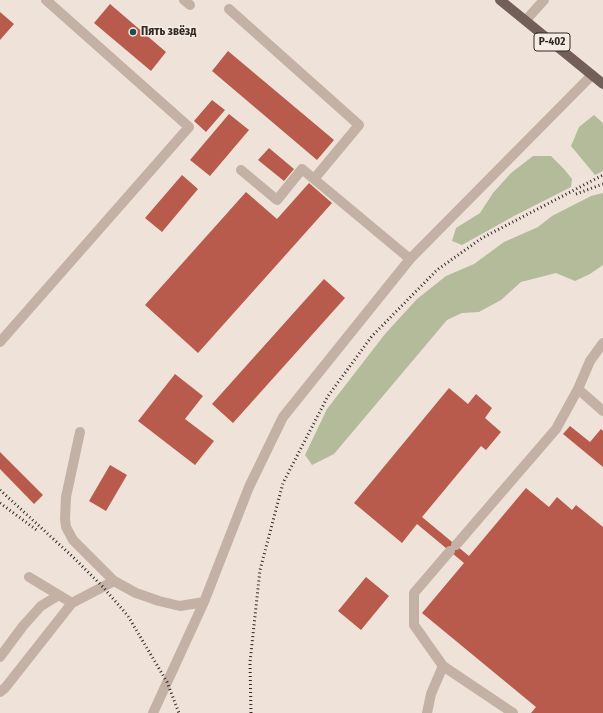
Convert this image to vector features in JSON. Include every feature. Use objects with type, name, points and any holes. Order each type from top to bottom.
[{"type":"main road","name":"Р-402","points":[[500,0],[603,84]]},
{"type":"street","points":[[0,342],[189,127],[46,0]]},
{"type":"street","points":[[526,20],[544,0]]},
{"type":"street","points":[[229,9],[359,125],[314,179]]},
{"type":"street","points":[[153,713],[204,602],[249,487],[283,418],[410,259],[592,75]]},
{"type":"street","points":[[241,170],[277,200],[302,169],[410,259]]},
{"type":"street","points":[[513,713],[444,666],[414,625],[414,593],[556,429],[578,389],[590,361],[603,343]]},
{"type":"street","points":[[578,389],[603,410]]},
{"type":"street","points":[[80,432],[66,497],[64,519],[66,527],[73,540],[114,581],[136,593],[180,606],[204,602]]},
{"type":"street","points":[[29,577],[72,603]]},
{"type":"street","points":[[0,692],[72,603],[114,581]]},
{"type":"street","points":[[0,657],[23,626],[41,606],[59,595]]},
{"type":"street","points":[[427,713],[430,694],[444,666]]},
{"type":"green space","points":[[594,115],[603,123],[603,171],[595,175],[571,146],[579,127]]},
{"type":"green space","points":[[533,156],[551,156],[572,179],[571,187],[462,245],[452,241],[456,228],[480,213],[493,193],[511,173]]},
{"type":"green space","points":[[603,193],[603,265],[590,274],[575,281],[556,273],[521,282],[501,300],[479,312],[462,313],[447,320],[334,454],[312,465],[305,455],[327,409],[385,334],[417,299],[446,276],[474,264],[504,242],[538,227],[552,216],[591,196]]},
{"type":"building","points":[[110,4],[166,52],[151,71],[94,23]]},
{"type":"building","points":[[0,12],[14,24],[0,40]]},
{"type":"building","points":[[228,51],[334,140],[317,160],[212,71]]},
{"type":"building","points":[[212,100],[225,110],[206,132],[194,121]]},
{"type":"building","points":[[229,114],[249,130],[210,176],[190,160]]},
{"type":"building","points":[[269,148],[294,169],[284,181],[258,160]]},
{"type":"building","points":[[182,175],[198,189],[162,232],[145,218]]},
{"type":"building","points":[[309,183],[332,203],[198,353],[145,305],[246,192],[277,219]]},
{"type":"building","points":[[324,279],[345,298],[233,423],[212,404]]},
{"type":"building","points":[[175,374],[203,396],[185,419],[214,441],[195,465],[138,421]]},
{"type":"building","points":[[449,388],[468,404],[476,394],[492,408],[485,418],[501,432],[486,450],[481,446],[422,517],[469,556],[526,488],[549,507],[557,497],[572,510],[576,505],[603,527],[603,713],[531,713],[536,707],[422,613],[464,563],[417,524],[402,543],[354,503]]},
{"type":"building","points":[[570,426],[590,442],[601,429],[603,431],[603,467],[563,434]]},
{"type":"building","points":[[0,452],[43,495],[34,504],[0,469]]},
{"type":"building","points":[[110,465],[127,475],[106,511],[89,501]]},
{"type":"building","points":[[366,577],[389,596],[361,630],[338,611]]},
{"type":"railway","points":[[251,713],[250,662],[260,570],[283,483],[328,396],[372,336],[437,270],[482,238],[603,175]]},
{"type":"railway","points":[[576,194],[603,184]]},
{"type":"railway","points":[[0,490],[73,557],[103,587],[128,616],[167,682],[179,713]]},
{"type":"railway","points":[[0,503],[38,531]]},
{"type":"place","name":"Пять звёзд","points":[[133,32]]}]
